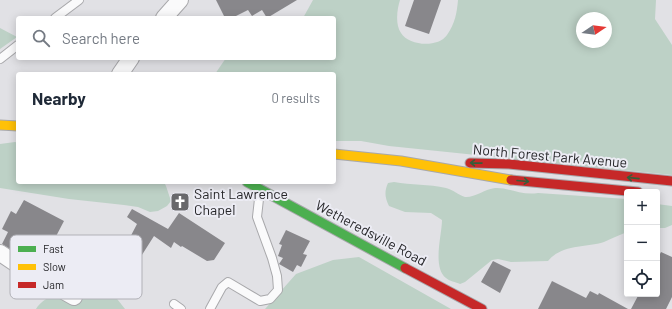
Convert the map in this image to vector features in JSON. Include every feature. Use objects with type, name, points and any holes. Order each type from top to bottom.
[{"type":"main road","points":[[0,125],[16,126]]},
{"type":"main road","name":"North Forest Park Avenue","points":[[336,154],[402,161],[509,164],[672,182]]},
{"type":"main road","name":"North Forest Park Avenue","points":[[402,161],[499,179],[624,191]]},
{"type":"main road","name":"Wetheredsville Road","points":[[251,184],[482,309]]},
{"type":"street","points":[[166,16],[180,0]]},
{"type":"street","points":[[121,72],[130,60]]},
{"type":"street","points":[[0,253],[10,260]]},
{"type":"lane","points":[[58,16],[79,0]]},
{"type":"lane","points":[[0,59],[16,47]]},
{"type":"lane","points":[[210,309],[222,287],[228,282],[260,301],[270,299],[278,290],[277,276],[272,258],[257,217],[260,189]]},
{"type":"lane","points":[[174,304],[181,309]]},
{"type":"green space","points":[[313,0],[400,0],[397,12],[397,21],[401,33],[410,41],[431,44],[443,39],[450,31],[455,18],[458,0],[656,0],[655,19],[672,45],[672,175],[389,146],[361,141],[336,141],[336,72],[216,72],[225,60],[336,60],[336,16],[304,16]]},
{"type":"green space","points":[[0,28],[16,38],[0,49]]},
{"type":"green space","points":[[16,142],[16,184],[165,184],[171,201],[167,206],[158,211],[150,212],[138,207],[69,199],[0,188],[0,144]]},
{"type":"green space","points":[[394,182],[446,188],[465,197],[491,189],[500,188],[532,194],[538,193],[624,199],[624,233],[597,244],[567,249],[560,252],[548,261],[511,262],[498,259],[492,260],[465,282],[460,284],[446,278],[439,266],[442,220],[431,213],[405,212],[389,206],[386,198],[388,183]]},
{"type":"green space","points":[[660,204],[672,206],[672,225],[665,228],[660,228]]},
{"type":"green space","points":[[359,257],[451,309],[265,309],[296,274],[333,260]]},
{"type":"green space","points":[[47,299],[117,299],[125,309],[36,309],[42,302]]},
{"type":"building","points":[[216,0],[297,0],[270,16],[266,16],[262,10],[252,16],[248,10],[236,16],[224,16]]},
{"type":"building","points":[[414,0],[441,0],[429,34],[405,26]]},
{"type":"building","points":[[24,200],[64,221],[57,235],[10,235],[10,249],[2,244],[8,232],[2,229],[11,211],[16,214]]},
{"type":"building","points":[[132,209],[168,229],[179,213],[225,243],[214,260],[207,261],[174,242],[171,248],[154,236],[142,255],[142,235],[131,235],[137,224],[127,217]]},
{"type":"building","points":[[286,230],[310,241],[303,254],[307,255],[301,267],[297,265],[293,272],[279,264],[283,258],[278,256],[282,245],[279,244]]},
{"type":"building","points":[[661,252],[672,257],[672,297],[666,309],[631,309],[637,297],[660,297]]},
{"type":"building","points":[[493,261],[511,270],[500,293],[481,282]]},
{"type":"building","points":[[552,281],[586,298],[590,291],[598,295],[599,293],[628,309],[538,309]]},
{"type":"traffic: fast","points":[[251,184],[405,268]]},
{"type":"traffic: slow","points":[[0,125],[16,126]]},
{"type":"traffic: slow","points":[[336,154],[401,161],[511,180]]},
{"type":"traffic: jam","points":[[470,163],[509,164],[672,181]]},
{"type":"traffic: jam","points":[[511,180],[624,191]]},
{"type":"traffic: jam","points":[[405,268],[482,309]]},
{"type":"place","name":"Saint Lawrence Chapel","points":[[180,202]]}]
